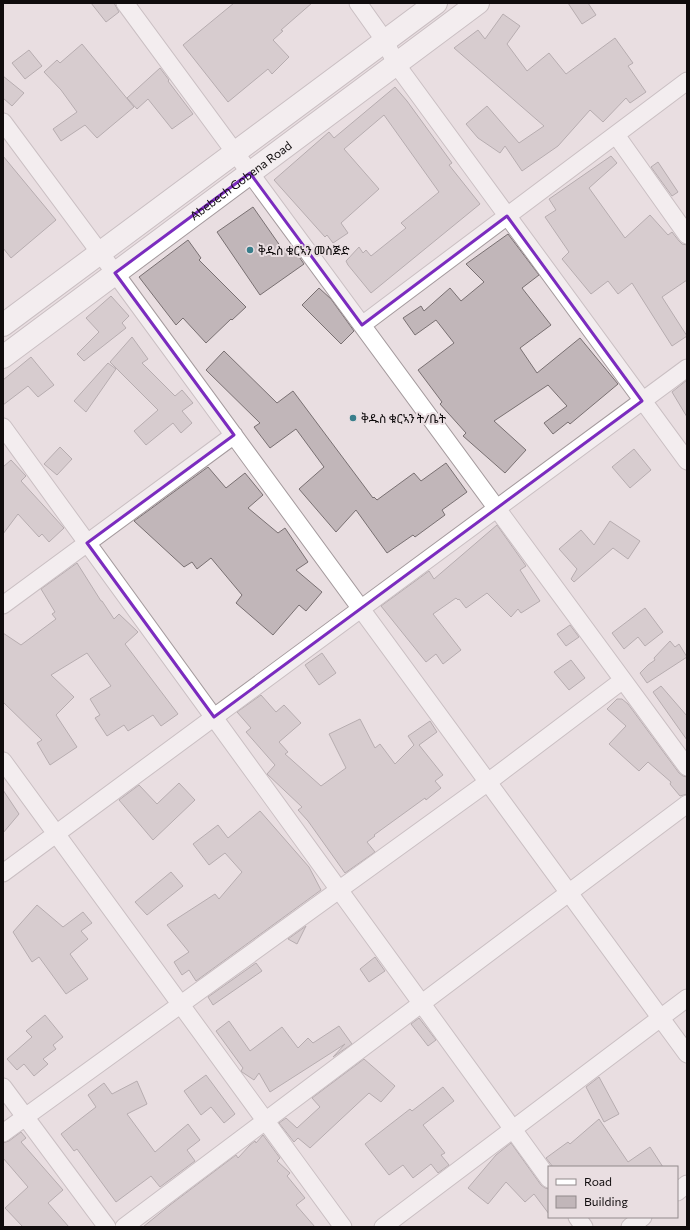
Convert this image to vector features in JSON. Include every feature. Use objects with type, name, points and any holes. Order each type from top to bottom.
[{"type":"street","points":[[125,3],[687,767]]},
{"type":"street","points":[[358,3],[385,41],[396,64],[687,462]]},
{"type":"street","points":[[3,325],[436,3]]},
{"type":"street","name":"Abebech Gobena Road","points":[[3,357],[478,3]]},
{"type":"street","points":[[362,325],[687,82]]},
{"type":"street","points":[[3,122],[100,252],[687,1054]]},
{"type":"street","points":[[616,135],[687,235]]},
{"type":"street","points":[[3,873],[687,368]]},
{"type":"street","points":[[3,427],[548,1178]]},
{"type":"street","points":[[3,605],[234,435]]},
{"type":"street","points":[[3,1132],[488,782],[623,680]]},
{"type":"street","points":[[3,761],[343,1227]]},
{"type":"street","points":[[124,1227],[687,804]]},
{"type":"street","points":[[383,1227],[687,998]]},
{"type":"street","points":[[3,1087],[107,1227]]},
{"type":"street","points":[[678,1191],[687,1184]]},
{"type":"street","points":[[578,1218],[584,1227]]},
{"type":"street","points":[[630,1227],[642,1218]]},
{"type":"highlighted area","points":[[250,173],[362,325],[507,216],[642,401],[214,717],[87,543],[234,435],[115,273]]},
{"type":"building","points":[[91,3],[114,3],[119,12],[106,22]]},
{"type":"building","points":[[234,3],[312,3],[281,30],[283,31],[273,40],[289,57],[272,74],[268,69],[228,102],[183,45]]},
{"type":"building","points":[[568,3],[588,3],[596,15],[582,24]]},
{"type":"building","points":[[503,14],[520,26],[507,44],[527,71],[549,53],[566,74],[615,38],[633,63],[628,66],[646,92],[630,103],[626,98],[603,122],[590,110],[558,146],[522,171],[505,146],[500,153],[478,138],[466,124],[487,106],[519,143],[544,126],[454,48],[478,30],[485,39]]},
{"type":"building","points":[[82,44],[134,107],[97,138],[85,125],[61,141],[53,129],[77,112],[61,90],[44,72],[57,60],[60,63]]},
{"type":"building","points":[[29,50],[42,66],[25,79],[12,63]]},
{"type":"building","points":[[160,68],[193,114],[172,129],[148,99],[137,109],[127,98]]},
{"type":"building","points":[[3,76],[24,93],[12,106],[3,98]]},
{"type":"building","points":[[395,87],[452,163],[449,165],[480,204],[371,293],[346,261],[359,247],[363,253],[366,250],[371,256],[406,228],[401,223],[439,192],[384,115],[344,149],[379,189],[341,223],[348,233],[333,243],[327,235],[325,237],[274,180],[329,132],[334,138]]},
{"type":"building","points":[[3,156],[56,220],[11,258],[3,248]]},
{"type":"building","points":[[611,156],[617,163],[589,188],[625,238],[650,215],[668,235],[672,232],[682,244],[687,245],[687,280],[662,297],[687,336],[672,346],[632,283],[618,294],[608,281],[591,294],[562,259],[569,252],[545,217],[556,210],[549,199]]},
{"type":"building","points":[[658,162],[678,192],[672,196],[651,167]]},
{"type":"building","points":[[253,207],[283,250],[291,245],[304,264],[260,295],[217,232]]},
{"type":"building","points":[[508,234],[539,275],[522,288],[551,325],[520,348],[537,373],[580,338],[618,384],[570,424],[568,422],[553,434],[544,423],[567,406],[548,385],[494,421],[526,450],[505,473],[463,436],[466,433],[440,404],[442,402],[418,370],[454,343],[436,320],[415,335],[403,318],[421,306],[424,311],[450,288],[461,301],[484,282],[466,264]]},
{"type":"building","points":[[188,240],[201,258],[199,260],[246,307],[206,343],[183,318],[176,325],[139,277]]},
{"type":"building","points":[[319,288],[331,299],[354,331],[341,344],[302,305]]},
{"type":"building","points":[[111,296],[129,316],[122,323],[126,328],[84,361],[77,354],[99,332],[86,318]]},
{"type":"building","points":[[132,337],[148,359],[142,363],[175,396],[182,390],[193,403],[182,411],[192,423],[181,433],[173,423],[146,445],[134,431],[158,410],[110,362]]},
{"type":"building","points":[[224,351],[277,403],[293,391],[373,498],[374,497],[377,500],[414,473],[421,481],[446,463],[467,492],[442,510],[445,515],[415,537],[413,535],[387,553],[356,510],[336,532],[299,489],[324,467],[296,429],[270,448],[254,427],[260,423],[206,370]]},
{"type":"building","points":[[31,357],[54,385],[38,397],[28,386],[3,405],[3,380]]},
{"type":"building","points":[[108,363],[116,369],[86,412],[74,401]]},
{"type":"building","points":[[687,380],[687,417],[672,392]]},
{"type":"building","points":[[60,447],[72,459],[57,475],[44,464]]},
{"type":"building","points":[[634,449],[651,470],[630,488],[612,467]]},
{"type":"building","points":[[11,460],[26,476],[21,481],[64,528],[49,542],[42,534],[39,537],[18,514],[3,534],[3,467]]},
{"type":"building","points":[[208,467],[226,488],[245,473],[263,495],[248,508],[278,533],[285,528],[308,562],[296,570],[322,592],[306,611],[299,605],[273,635],[236,603],[242,595],[211,558],[197,569],[192,562],[184,567],[134,521]]},
{"type":"building","points":[[610,521],[640,541],[628,559],[613,548],[574,582],[571,579],[577,569],[559,549],[581,530],[594,545]]},
{"type":"building","points":[[497,525],[526,566],[520,570],[540,601],[521,613],[518,609],[511,617],[487,593],[466,608],[459,599],[458,600],[456,598],[433,614],[461,650],[443,664],[436,654],[426,662],[381,606],[429,571],[434,579]]},
{"type":"building","points":[[77,563],[114,619],[119,614],[138,632],[125,644],[178,714],[161,726],[153,715],[128,731],[124,725],[107,736],[95,718],[100,715],[90,699],[111,686],[87,653],[51,675],[74,697],[56,715],[77,747],[50,765],[37,743],[42,740],[3,702],[3,633],[21,645],[56,619],[52,614],[55,612],[41,589]]},
{"type":"building","points":[[645,608],[663,632],[645,646],[638,637],[624,649],[612,633]]},
{"type":"building","points":[[570,625],[579,637],[566,646],[557,634]]},
{"type":"building","points":[[670,641],[675,647],[679,644],[687,657],[647,683],[640,673],[655,660],[654,658]]},
{"type":"building","points":[[322,653],[336,673],[319,685],[305,665]]},
{"type":"building","points":[[571,660],[585,678],[569,690],[554,672]]},
{"type":"building","points":[[661,686],[687,716],[687,740],[653,692]]},
{"type":"building","points":[[261,695],[276,712],[284,705],[301,723],[279,742],[288,752],[285,754],[321,786],[346,768],[329,734],[360,719],[375,748],[380,744],[395,764],[414,745],[408,736],[430,721],[437,732],[419,745],[443,775],[435,781],[441,788],[426,800],[425,798],[374,835],[375,836],[367,842],[375,852],[345,873],[308,821],[298,810],[302,807],[267,774],[275,765],[246,732],[251,728],[237,712]]},
{"type":"building","points":[[617,699],[622,699],[628,704],[679,773],[687,777],[687,794],[680,796],[670,784],[671,782],[648,762],[639,771],[609,744],[626,726],[607,709]]},
{"type":"building","points":[[179,783],[195,800],[153,840],[119,800],[139,785],[157,804]]},
{"type":"building","points":[[3,790],[19,814],[3,833]]},
{"type":"building","points":[[260,811],[309,867],[321,890],[196,981],[189,970],[182,975],[174,962],[189,952],[167,925],[215,894],[219,899],[242,872],[225,853],[209,865],[193,844],[218,825],[228,838]]},
{"type":"building","points":[[171,872],[183,886],[147,915],[135,902]]},
{"type":"building","points":[[37,905],[63,927],[83,912],[92,923],[81,931],[88,939],[70,954],[88,979],[66,994],[39,957],[32,962],[13,932]]},
{"type":"building","points":[[306,926],[297,944],[288,939]]},
{"type":"building","points":[[375,957],[385,971],[369,982],[360,969]]},
{"type":"building","points":[[256,963],[262,971],[213,1005],[208,997]]},
{"type":"building","points":[[45,1015],[63,1037],[53,1045],[56,1049],[43,1059],[48,1064],[34,1076],[24,1064],[17,1070],[7,1059],[32,1037],[26,1031]]},
{"type":"building","points":[[419,1018],[436,1040],[428,1046],[411,1024]]},
{"type":"building","points":[[229,1021],[250,1051],[282,1027],[298,1048],[308,1038],[313,1043],[339,1026],[352,1044],[333,1057],[345,1044],[270,1092],[259,1073],[254,1080],[241,1071],[243,1068],[216,1031]]},
{"type":"building","points":[[364,1059],[395,1086],[381,1102],[369,1093],[310,1148],[298,1138],[294,1142],[279,1123],[286,1118],[297,1128],[320,1107],[312,1098]]},
{"type":"building","points":[[206,1075],[235,1114],[224,1123],[211,1107],[201,1115],[184,1091]]},
{"type":"building","points":[[599,1077],[619,1114],[604,1122],[586,1087]]},
{"type":"building","points":[[137,1081],[147,1104],[127,1114],[155,1152],[188,1124],[200,1140],[187,1150],[195,1161],[160,1187],[151,1176],[116,1202],[77,1149],[74,1151],[61,1134],[96,1107],[88,1095],[104,1083],[112,1094]]},
{"type":"building","points":[[443,1087],[454,1101],[423,1125],[445,1153],[441,1155],[449,1165],[438,1173],[431,1164],[413,1178],[403,1165],[389,1175],[365,1144],[410,1109],[412,1111]]},
{"type":"building","points":[[599,1119],[628,1162],[650,1147],[662,1166],[552,1166],[546,1158],[568,1142],[570,1144]]},
{"type":"building","points":[[21,1132],[26,1138],[21,1142],[63,1190],[48,1203],[69,1227],[23,1227],[5,1208],[28,1187],[3,1158],[3,1143],[9,1141]]},
{"type":"building","points":[[263,1135],[280,1158],[277,1161],[290,1173],[287,1176],[305,1198],[296,1205],[315,1227],[143,1227],[236,1155],[238,1158],[250,1145],[255,1141],[256,1143]]},
{"type":"building","points":[[511,1143],[541,1185],[548,1189],[548,1213],[534,1194],[525,1202],[506,1182],[488,1204],[468,1188],[496,1155]]},
{"type":"place","name":"ቅዱስ ቁርኣን መስጅድ","points":[[250,250]]},
{"type":"place","name":"ቅዱስ ቁርኣን ት/ቤት","points":[[353,418]]}]
